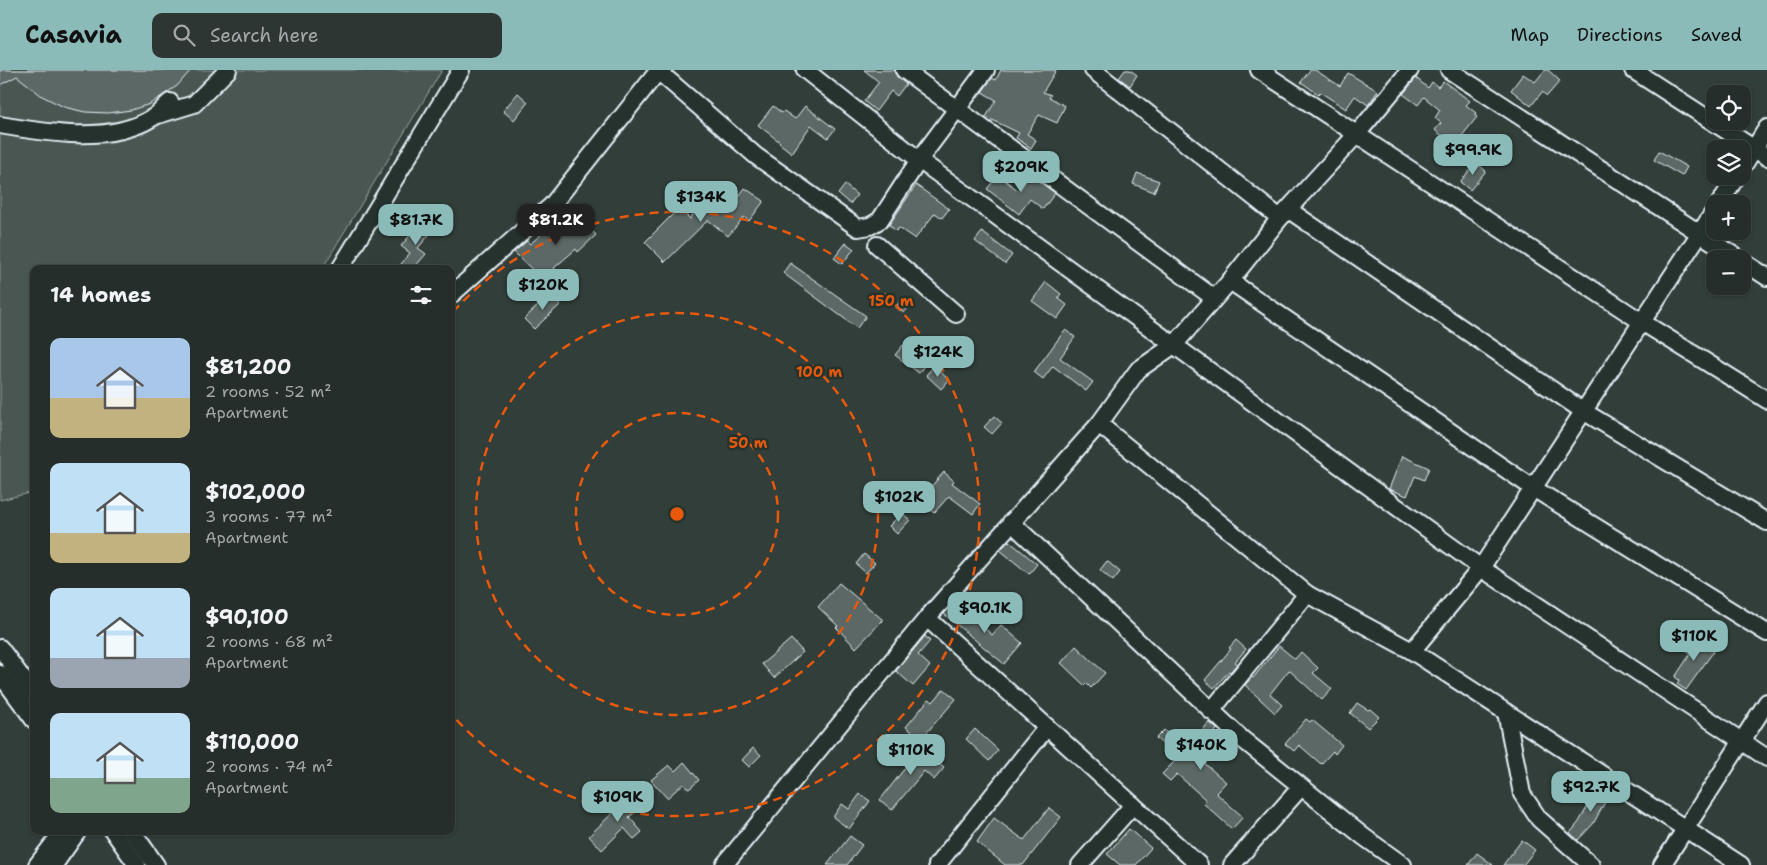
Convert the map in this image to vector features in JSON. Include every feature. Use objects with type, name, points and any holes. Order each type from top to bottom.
[{"type":"street","points":[[0,125],[55,133],[83,134],[126,128],[194,104],[228,70]]},
{"type":"street","points":[[342,265],[461,70]]},
{"type":"street","points":[[455,291],[552,205],[659,70],[756,156],[858,228],[870,226],[880,220],[919,160],[986,70]]},
{"type":"street","points":[[805,70],[919,160],[1480,568],[1767,758]]},
{"type":"street","points":[[904,70],[1214,298]]},
{"type":"street","points":[[1092,70],[1285,214],[1583,411],[1767,522]]},
{"type":"street","points":[[1259,70],[1642,322],[1767,400]]},
{"type":"street","points":[[724,865],[927,618],[1099,424],[1138,370],[1174,345],[1410,70]]},
{"type":"street","points":[[1448,70],[1725,250]]},
{"type":"street","points":[[1633,70],[1761,153]]},
{"type":"street","points":[[154,117],[170,102]]},
{"type":"street","points":[[1751,161],[1761,153],[1767,128]]},
{"type":"street","points":[[1412,651],[1480,568],[1706,224]]},
{"type":"street","points":[[877,245],[956,314]]},
{"type":"street","points":[[1751,267],[1767,277]]},
{"type":"street","points":[[1230,281],[1533,488],[1767,633]]},
{"type":"street","points":[[1099,424],[1308,594],[1412,651],[1741,865]]},
{"type":"street","points":[[1011,522],[1242,739],[1364,837],[1403,865]]},
{"type":"street","points":[[1211,710],[1308,594]]},
{"type":"street","points":[[927,618],[1199,865]]},
{"type":"street","points":[[0,648],[30,689]]},
{"type":"street","points":[[0,674],[30,715]]},
{"type":"street","points":[[1662,865],[1767,702]]},
{"type":"street","points":[[1506,712],[1522,794],[1539,819],[1591,865]]},
{"type":"street","points":[[937,865],[1047,727]]},
{"type":"street","points":[[1232,865],[1301,787]]},
{"type":"street","points":[[1080,865],[1133,805]]},
{"type":"street","points":[[119,835],[137,865]]},
{"type":"street","points":[[121,835],[156,865]]},
{"type":"street","points":[[38,865],[62,837]]},
{"type":"street","points":[[54,865],[62,837]]},
{"type":"shaded area","points":[[0,70],[442,70],[324,265],[30,265],[30,493],[0,500]]},
{"type":"building","points":[[0,70],[191,70],[177,86],[150,104],[131,110],[108,113],[85,112],[64,107],[42,96],[17,76],[0,85]]},
{"type":"building","points":[[864,70],[893,70],[898,78],[906,84],[897,96],[891,91],[876,111],[864,101],[879,82]]},
{"type":"building","points":[[1001,70],[1056,70],[1043,92],[1051,95],[1049,97],[1065,106],[1057,123],[1039,115],[1027,134],[1036,140],[1031,148],[1016,138],[1019,133],[986,117],[996,100],[982,92],[992,78],[996,80]]},
{"type":"building","points":[[1125,70],[1130,70],[1137,75],[1130,86],[1119,78]]},
{"type":"building","points":[[1310,70],[1315,70],[1340,86],[1348,73],[1378,91],[1368,105],[1355,96],[1346,109],[1320,92],[1318,94],[1301,82]]},
{"type":"building","points":[[1545,70],[1548,70],[1560,81],[1547,96],[1542,92],[1531,106],[1511,90],[1523,74],[1535,82]]},
{"type":"building","points":[[1416,78],[1428,88],[1432,82],[1438,87],[1443,81],[1470,101],[1466,105],[1476,113],[1474,115],[1477,117],[1454,146],[1435,130],[1441,123],[1435,118],[1440,110],[1424,97],[1418,105],[1403,94]]},
{"type":"building","points":[[518,93],[528,102],[514,120],[503,111]]},
{"type":"building","points":[[773,106],[795,119],[805,106],[835,129],[828,138],[811,125],[792,153],[758,125]]},
{"type":"building","points":[[1659,151],[1687,167],[1682,176],[1654,160]]},
{"type":"building","points":[[1476,163],[1486,171],[1470,190],[1460,182]]},
{"type":"building","points":[[1137,173],[1159,181],[1154,192],[1133,184]]},
{"type":"building","points":[[998,175],[1019,191],[1030,175],[1055,193],[1043,209],[1030,199],[1019,214],[987,189]]},
{"type":"building","points":[[845,185],[857,195],[850,204],[838,194]]},
{"type":"building","points":[[916,185],[949,209],[942,218],[935,213],[915,239],[899,228],[896,231],[889,225]]},
{"type":"building","points":[[745,188],[764,201],[749,221],[744,217],[728,236],[708,220],[665,262],[645,242],[679,208],[690,219],[703,199],[726,214]]},
{"type":"building","points":[[574,211],[596,235],[578,252],[576,249],[554,268],[557,271],[545,282],[514,252],[527,241],[530,244],[550,227],[552,230]]},
{"type":"building","points":[[423,220],[434,229],[418,248],[426,254],[416,265],[400,265],[410,253],[401,246]]},
{"type":"building","points":[[982,232],[1012,255],[1005,264],[975,241]]},
{"type":"building","points":[[846,243],[854,249],[842,264],[834,258]]},
{"type":"building","points":[[790,263],[866,316],[857,328],[783,273]]},
{"type":"building","points":[[1046,282],[1061,294],[1058,298],[1067,305],[1057,319],[1032,301]]},
{"type":"building","points":[[551,293],[561,304],[534,329],[524,319]]},
{"type":"building","points":[[902,298],[911,304],[904,313],[896,307]]},
{"type":"building","points":[[1065,330],[1075,337],[1060,358],[1093,382],[1086,391],[1053,366],[1043,379],[1034,372]]},
{"type":"building","points":[[903,345],[926,363],[919,373],[895,355]]},
{"type":"building","points":[[934,366],[949,380],[941,389],[926,375]]},
{"type":"building","points":[[994,416],[1002,423],[992,434],[984,427]]},
{"type":"building","points":[[1402,456],[1429,468],[1424,480],[1415,476],[1407,496],[1389,489]]},
{"type":"building","points":[[944,472],[954,481],[952,483],[980,504],[973,514],[949,496],[934,513],[919,500]]},
{"type":"building","points":[[902,513],[910,520],[897,534],[889,526]]},
{"type":"building","points":[[1009,541],[1037,564],[1029,574],[1000,550]]},
{"type":"building","points":[[864,554],[875,563],[866,573],[856,564]]},
{"type":"building","points":[[1107,561],[1120,572],[1113,581],[1100,570]]},
{"type":"building","points":[[839,583],[883,620],[856,648],[836,627],[838,626],[818,607]]},
{"type":"building","points":[[955,601],[992,635],[1001,625],[1022,643],[1004,664],[944,614]]},
{"type":"building","points":[[925,636],[930,641],[918,655],[930,666],[913,686],[896,671]]},
{"type":"building","points":[[791,639],[803,652],[774,678],[762,664]]},
{"type":"building","points":[[1702,639],[1716,648],[1686,690],[1677,684],[1679,680],[1675,677],[1691,653],[1686,650],[1695,640],[1698,643]]},
{"type":"building","points":[[1236,640],[1246,649],[1235,662],[1237,664],[1214,688],[1205,680],[1231,649],[1229,648]]},
{"type":"building","points":[[1076,646],[1105,673],[1091,688],[1086,683],[1084,685],[1061,663]]},
{"type":"building","points":[[1279,646],[1295,659],[1301,652],[1318,668],[1313,673],[1332,689],[1322,700],[1289,670],[1270,694],[1282,705],[1275,713],[1245,685]]},
{"type":"building","points":[[944,689],[956,699],[921,739],[906,727],[929,699],[933,702]]},
{"type":"building","points":[[1357,703],[1368,710],[1370,709],[1379,717],[1368,728],[1350,713]]},
{"type":"building","points":[[1306,719],[1310,722],[1312,720],[1342,745],[1335,754],[1333,751],[1321,764],[1299,745],[1294,751],[1285,744]]},
{"type":"building","points":[[1209,722],[1217,729],[1214,734],[1223,741],[1205,764],[1226,782],[1216,793],[1243,817],[1232,829],[1203,803],[1206,800],[1177,774],[1170,781],[1162,774],[1178,758],[1156,738],[1164,730],[1187,751]]},
{"type":"building","points":[[975,729],[998,750],[989,761],[966,739]]},
{"type":"building","points":[[917,746],[944,768],[934,780],[924,771],[892,810],[880,800],[912,759],[908,756]]},
{"type":"building","points":[[753,748],[761,755],[749,767],[742,760]]},
{"type":"building","points":[[684,762],[699,780],[689,789],[683,784],[667,798],[651,780],[669,765],[675,771]]},
{"type":"building","points":[[1599,786],[1610,793],[1593,824],[1578,840],[1570,833],[1579,822]]},
{"type":"building","points":[[633,793],[644,805],[629,817],[642,832],[634,839],[624,828],[602,850],[589,836]]},
{"type":"building","points":[[860,794],[870,801],[849,829],[833,817],[842,804],[849,809]]},
{"type":"building","points":[[1049,808],[1061,817],[1023,865],[1005,865],[977,842],[994,818],[1024,840]]},
{"type":"building","points":[[1129,829],[1151,848],[1136,865],[1120,865],[1107,854]]},
{"type":"building","points":[[850,836],[862,845],[847,865],[827,865]]},
{"type":"building","points":[[1522,840],[1535,850],[1523,865],[1503,865]]},
{"type":"building","points":[[1477,853],[1493,865],[1468,865]]}]
